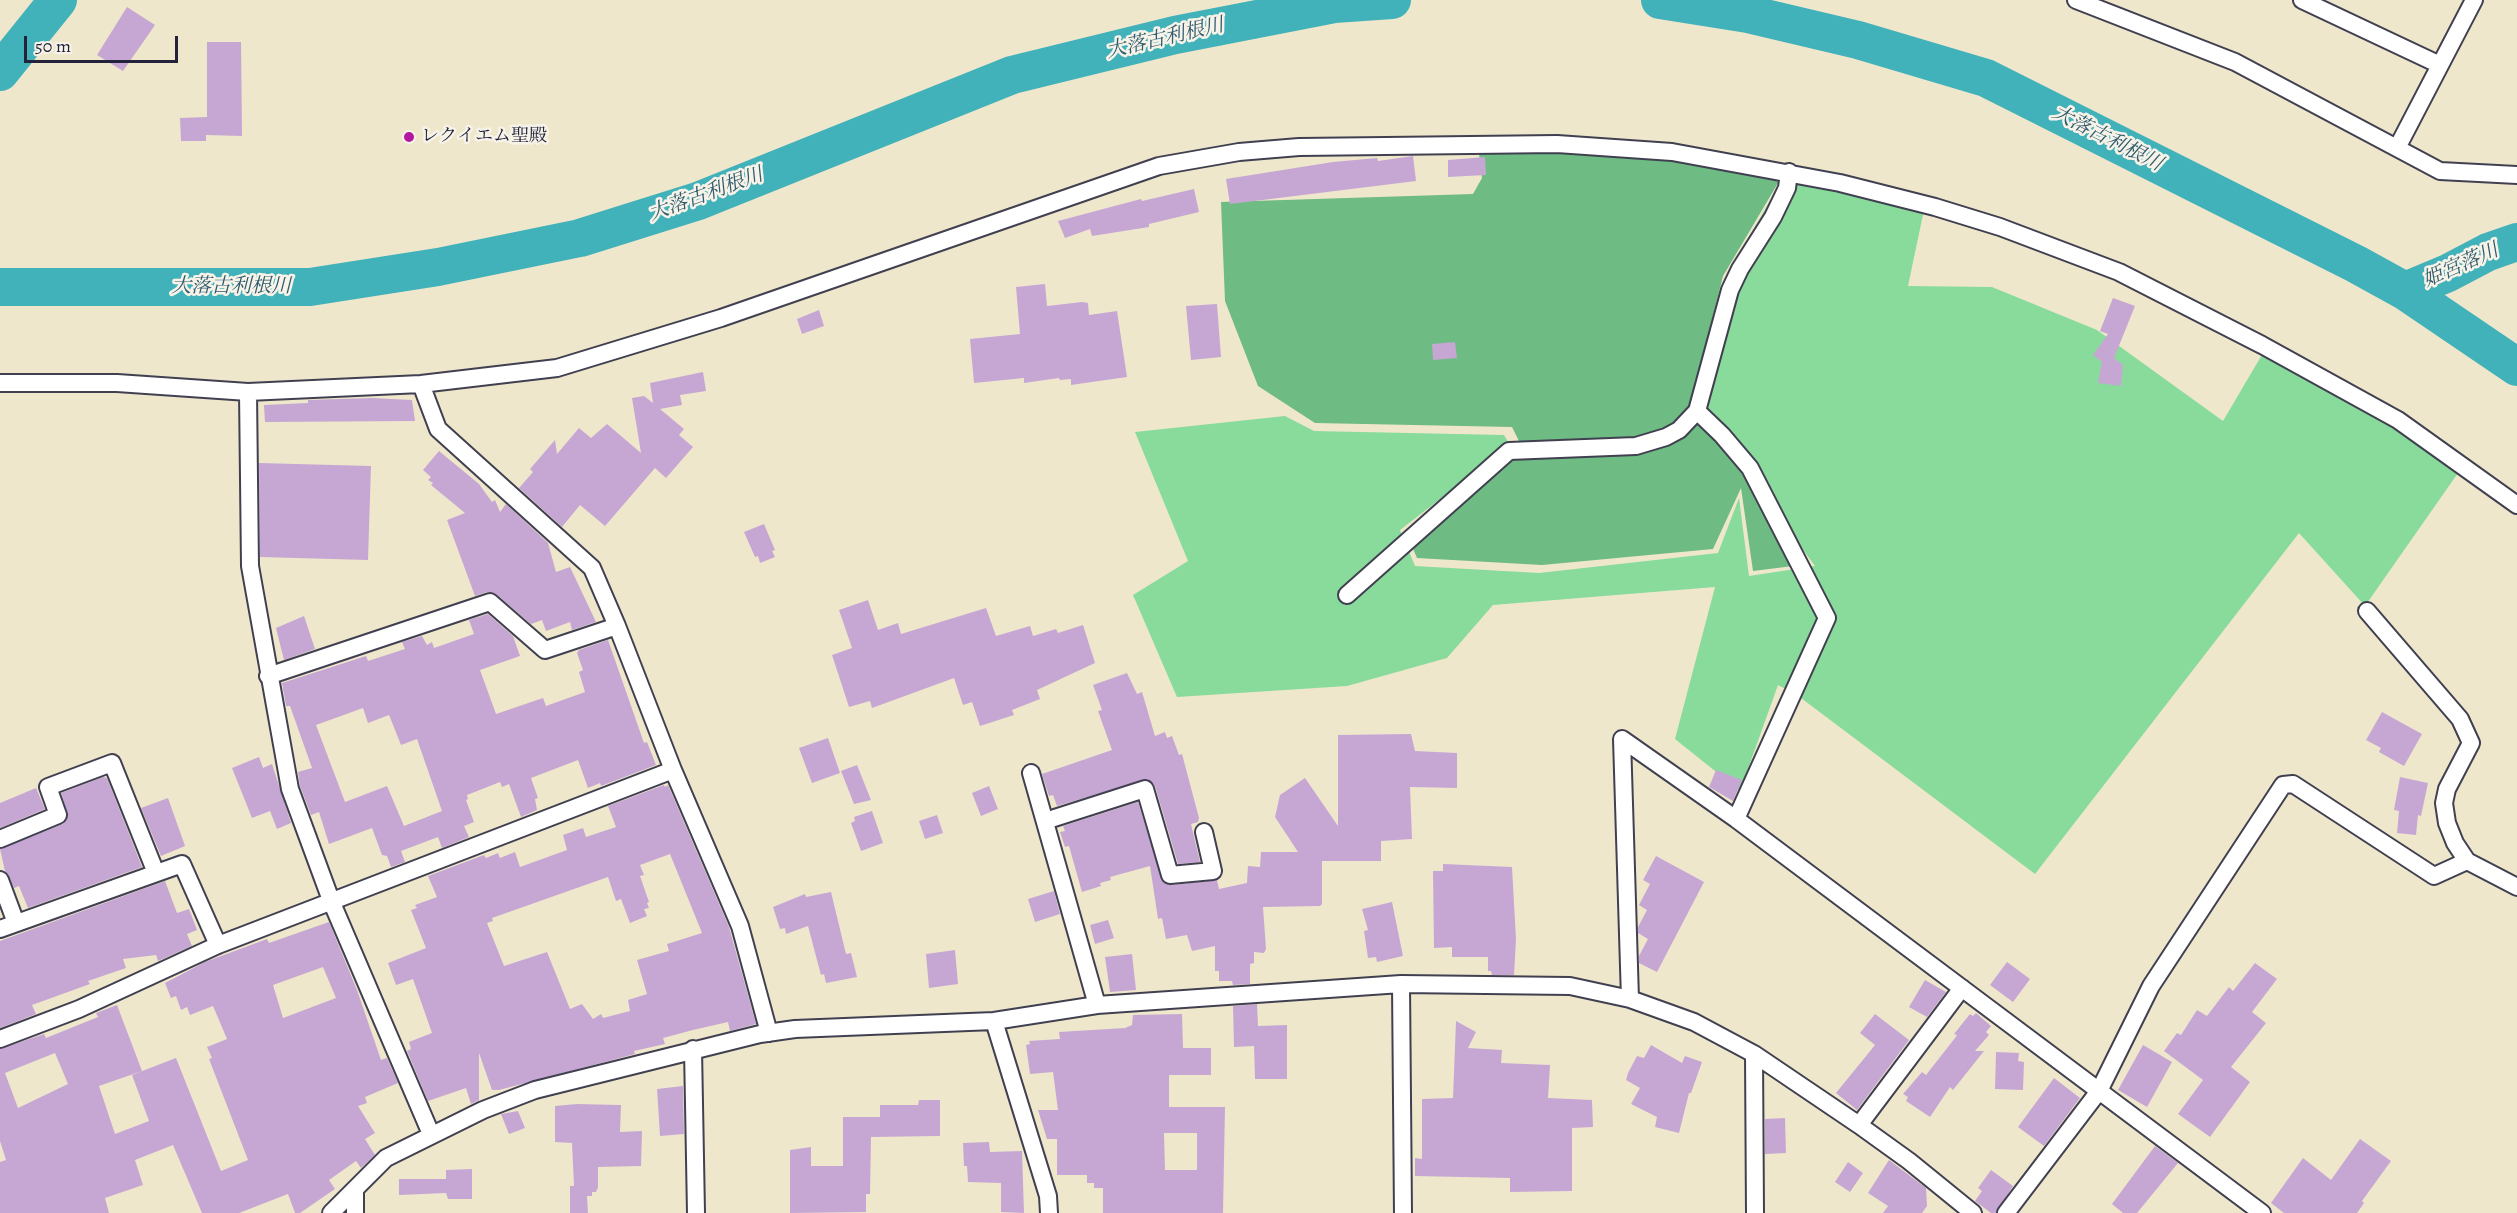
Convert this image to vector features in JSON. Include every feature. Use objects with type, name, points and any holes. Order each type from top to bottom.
[{"type":"street","points":[[2076,0],[2235,62],[2440,171],[2451,174],[2517,175]]},
{"type":"street","points":[[2302,0],[2440,65]]},
{"type":"street","points":[[2397,148],[2474,0]]},
{"type":"street","points":[[0,382],[117,384],[248,392],[421,384],[557,368],[721,318],[1159,166],[1239,152],[1299,147],[1557,144],[1672,152],[1789,172],[1946,210],[2119,272],[2262,345],[2398,420],[2517,505]]},
{"type":"street","points":[[1347,596],[1509,451],[1636,446],[1666,437],[1679,430],[1697,411],[1730,290],[1740,269],[1773,217],[1786,188],[1789,172]]},
{"type":"street","points":[[421,384],[438,429],[592,568],[673,770],[740,926],[768,1033]]},
{"type":"street","points":[[248,392],[250,566],[290,789],[332,903],[431,1134]]},
{"type":"street","points":[[1697,411],[1722,435],[1750,468],[1827,618],[1736,819]]},
{"type":"street","points":[[268,676],[490,602],[545,650],[617,626]]},
{"type":"street","points":[[2367,612],[2460,719],[2471,743],[2447,789],[2444,803],[2447,823],[2455,843],[2467,861],[2517,887]]},
{"type":"street","points":[[1630,999],[1622,739],[1736,819],[2262,1213]]},
{"type":"street","points":[[0,839],[58,815],[48,787],[112,763],[156,873]]},
{"type":"street","points":[[0,1039],[79,1009],[218,945],[673,770]]},
{"type":"street","points":[[1031,773],[1097,1005]]},
{"type":"street","points":[[2006,1213],[2099,1091],[2151,986],[2283,785],[2293,784],[2434,876],[2467,861]]},
{"type":"street","points":[[1045,821],[1145,789],[1170,875],[1213,871],[1204,832]]},
{"type":"street","points":[[0,880],[8,926],[182,864],[218,945]]},
{"type":"street","points":[[1401,984],[1403,1213]]},
{"type":"street","points":[[331,1213],[386,1158],[431,1134],[535,1090],[693,1049],[795,1029],[994,1021],[1097,1005],[1401,984],[1570,986],[1630,999],[1694,1022],[1754,1054],[1859,1125],[1909,1161],[1973,1213]]},
{"type":"street","points":[[1859,1125],[1962,988]]},
{"type":"street","points":[[994,1021],[1048,1196],[1049,1213]]},
{"type":"street","points":[[693,1049],[696,1213]]},
{"type":"street","points":[[1754,1054],[1755,1213]]},
{"type":"street","points":[[355,1190],[355,1213]]},
{"type":"green space","points":[[1479,153],[1557,153],[1682,160],[1781,178],[1723,276],[1691,402],[1809,564],[1753,571],[1741,488],[1713,549],[1542,565],[1417,558],[1408,537],[1522,447],[1512,427],[1315,423],[1258,386],[1225,301],[1221,202],[1473,194],[1482,178]]},
{"type":"green space","points":[[1783,178],[1924,210],[1908,286],[1992,287],[2097,330],[2223,421],[2263,353],[2362,407],[2458,473],[2365,606],[2299,533],[2035,874],[1797,695],[1778,685],[1740,791],[1675,739],[1715,587],[1493,605],[1447,658],[1347,686],[1177,697],[1133,595],[1188,561],[1135,432],[1285,416],[1314,431],[1504,435],[1510,445],[1400,530],[1415,566],[1539,573],[1718,553],[1739,498],[1749,576],[1815,566],[1694,402],[1725,279]]},
{"type":"building","points":[[127,7],[155,25],[123,71],[97,55]]},
{"type":"building","points":[[207,42],[241,42],[242,136],[206,135],[206,141],[181,141],[180,118],[207,117]]},
{"type":"building","points":[[1413,156],[1416,181],[1230,204],[1226,179],[1333,162],[1377,158],[1378,161]]},
{"type":"building","points":[[1485,157],[1486,175],[1448,177],[1448,160]]},
{"type":"building","points":[[1194,189],[1199,212],[1149,224],[1149,227],[1092,236],[1090,229],[1065,238],[1058,221],[1141,199],[1142,201]]},
{"type":"building","points":[[1045,284],[1047,306],[1082,302],[1088,303],[1089,315],[1117,311],[1127,377],[1071,385],[1071,379],[1060,380],[1059,378],[1024,383],[1024,378],[974,383],[970,339],[1020,334],[1016,287]]},
{"type":"building","points":[[2113,298],[2135,306],[2114,358],[2123,365],[2121,386],[2098,383],[2102,362],[2093,355],[2108,334],[2100,331]]},
{"type":"building","points":[[1217,304],[1221,357],[1191,360],[1186,306]]},
{"type":"building","points":[[819,310],[824,326],[802,334],[797,319]]},
{"type":"building","points":[[1455,342],[1457,358],[1433,360],[1432,344]]},
{"type":"building","points":[[703,372],[706,391],[680,395],[682,405],[660,409],[684,429],[679,435],[693,447],[666,478],[655,468],[605,526],[580,505],[562,527],[519,488],[533,472],[530,469],[555,440],[557,454],[579,428],[591,438],[607,424],[641,453],[632,398],[644,396],[653,403],[650,383]]},
{"type":"building","points":[[372,398],[412,400],[415,421],[265,422],[264,405],[308,403],[308,400]]},
{"type":"building","points":[[439,451],[479,484],[492,502],[495,500],[500,512],[506,504],[548,543],[556,572],[570,567],[596,622],[572,630],[570,622],[546,631],[542,620],[531,624],[496,594],[487,592],[475,596],[447,520],[465,513],[431,485],[433,483],[428,480],[431,477],[423,470]]},
{"type":"building","points":[[259,463],[371,466],[368,560],[260,557]]},
{"type":"building","points":[[764,524],[775,550],[772,551],[775,557],[760,563],[744,532]]},
{"type":"building","points":[[868,600],[878,630],[898,623],[901,634],[986,608],[996,636],[1030,626],[1033,636],[1056,629],[1058,633],[1083,625],[1095,663],[1037,690],[1040,699],[1012,710],[1014,715],[980,726],[972,702],[963,705],[954,678],[872,708],[870,701],[849,707],[832,655],[852,648],[839,610]]},
{"type":"building","points":[[488,614],[513,636],[520,656],[480,670],[496,714],[543,698],[546,706],[585,692],[579,672],[583,670],[577,653],[579,650],[608,640],[644,743],[647,742],[656,765],[601,786],[600,783],[588,788],[578,760],[531,778],[538,798],[535,799],[537,810],[521,817],[509,784],[502,787],[500,782],[467,795],[466,800],[474,822],[464,826],[469,837],[442,848],[438,837],[401,851],[405,862],[391,867],[387,856],[382,855],[372,828],[329,844],[319,812],[311,815],[300,786],[298,772],[312,768],[290,706],[286,706],[282,683],[366,656],[368,661],[405,649],[402,642],[422,636],[427,645],[432,642],[434,648],[474,634],[469,620]],"holes":[[[363,708],[368,723],[389,715],[401,745],[417,739],[442,811],[404,826],[387,786],[345,802],[316,725]]]},
{"type":"building","points":[[304,616],[315,649],[284,660],[276,628]]},
{"type":"building","points":[[1127,673],[1137,694],[1142,692],[1155,736],[1165,732],[1167,738],[1172,736],[1179,755],[1182,754],[1199,818],[1198,822],[1191,824],[1200,862],[1178,864],[1155,786],[1148,779],[1057,806],[1053,795],[1049,796],[1042,774],[1112,750],[1098,711],[1102,710],[1093,685]]},
{"type":"building","points":[[2382,712],[2422,734],[2404,766],[2379,752],[2381,748],[2366,740]]},
{"type":"building","points":[[1411,734],[1415,751],[1457,753],[1457,788],[1410,787],[1412,839],[1381,841],[1381,861],[1322,861],[1322,904],[1320,906],[1263,907],[1266,949],[1264,953],[1254,952],[1254,963],[1250,964],[1250,984],[1233,985],[1232,981],[1219,981],[1219,971],[1215,971],[1215,946],[1192,951],[1187,935],[1166,939],[1162,918],[1158,919],[1150,866],[1110,877],[1111,880],[1100,883],[1101,886],[1082,892],[1069,846],[1065,847],[1060,832],[1065,831],[1063,826],[1138,802],[1163,882],[1171,885],[1217,880],[1219,889],[1247,883],[1248,866],[1260,867],[1261,852],[1298,852],[1275,817],[1280,795],[1305,778],[1338,826],[1338,735]]},
{"type":"building","points":[[828,738],[840,773],[812,783],[799,748]]},
{"type":"building","points":[[259,757],[263,768],[272,764],[291,823],[277,829],[270,811],[252,818],[232,768]]},
{"type":"building","points":[[857,765],[871,800],[854,804],[841,771]]},
{"type":"building","points":[[1716,770],[1742,780],[1733,801],[1709,787]]},
{"type":"building","points":[[103,777],[107,778],[142,867],[28,908],[19,886],[14,888],[5,871],[0,849],[63,824],[68,816],[61,793]]},
{"type":"building","points":[[2400,777],[2428,783],[2421,816],[2418,815],[2416,835],[2397,833],[2399,811],[2394,810]]},
{"type":"building","points":[[668,785],[729,927],[756,1024],[730,1031],[728,1022],[693,1030],[663,1038],[665,1044],[634,1051],[635,1054],[499,1090],[492,1090],[479,1053],[479,1100],[471,1104],[466,1088],[428,1101],[407,1051],[411,1049],[409,1042],[432,1033],[413,979],[396,985],[388,963],[426,948],[411,910],[417,908],[415,905],[437,897],[428,876],[484,855],[486,858],[498,853],[500,858],[515,852],[520,867],[567,850],[563,835],[583,828],[586,837],[616,827],[608,806]],"holes":[[[670,854],[702,933],[667,944],[669,951],[637,960],[647,994],[628,1000],[630,1011],[603,1018],[601,1014],[593,1019],[582,1004],[570,1009],[547,952],[504,966],[487,923],[493,921],[492,918],[608,877],[616,901],[621,899],[630,923],[647,916],[644,909],[649,908],[640,876],[644,875],[640,865]]]},
{"type":"building","points":[[989,786],[998,809],[981,816],[972,793]]},
{"type":"building","points":[[36,788],[45,809],[0,828],[0,803]]},
{"type":"building","points":[[168,798],[185,846],[161,856],[141,808]]},
{"type":"building","points":[[872,811],[883,843],[861,851],[851,823],[855,821],[854,817]]},
{"type":"building","points":[[937,815],[943,833],[925,839],[919,821]]},
{"type":"building","points":[[1656,856],[1704,882],[1657,972],[1639,963],[1639,956],[1648,939],[1638,933],[1638,927],[1647,910],[1639,905],[1650,884],[1643,880]]},
{"type":"building","points":[[1443,864],[1512,867],[1516,939],[1514,975],[1492,975],[1491,971],[1488,971],[1488,957],[1452,957],[1452,947],[1434,948],[1433,871],[1443,871]]},
{"type":"building","points":[[165,881],[177,913],[189,909],[197,930],[187,934],[192,946],[158,961],[156,955],[123,959],[126,968],[88,981],[90,984],[32,1005],[36,1014],[0,1028],[0,941]]},
{"type":"building","points":[[1054,891],[1060,914],[1035,922],[1028,899]]},
{"type":"building","points":[[831,892],[846,954],[851,953],[857,977],[826,983],[824,974],[821,975],[808,926],[786,934],[785,928],[780,929],[773,907],[805,894],[806,897]]},
{"type":"building","points":[[1392,902],[1403,956],[1377,962],[1376,957],[1368,958],[1364,931],[1368,930],[1362,909]]},
{"type":"building","points":[[1108,920],[1114,938],[1095,944],[1090,925]]},
{"type":"building","points":[[329,922],[357,990],[381,1060],[387,1058],[398,1083],[365,1097],[367,1103],[358,1106],[375,1133],[365,1139],[375,1155],[361,1168],[356,1161],[329,1180],[335,1189],[300,1213],[295,1213],[288,1194],[239,1213],[202,1213],[173,1145],[135,1160],[143,1185],[105,1198],[109,1213],[0,1213],[0,1162],[6,1160],[0,1141],[0,1049],[44,1034],[46,1038],[98,1017],[96,1013],[117,1005],[142,1071],[99,1086],[115,1134],[149,1121],[132,1075],[176,1058],[221,1171],[248,1160],[209,1059],[212,1058],[207,1047],[227,1039],[213,1006],[190,1015],[187,1007],[181,1010],[176,996],[171,998],[165,983],[205,962],[267,939],[269,943]],"holes":[[[323,967],[336,998],[283,1018],[273,985]],[[55,1053],[68,1084],[18,1108],[5,1073]]]},
{"type":"building","points":[[955,950],[958,984],[929,988],[926,954]]},
{"type":"building","points":[[1132,954],[1136,990],[1110,992],[1105,957]]},
{"type":"building","points":[[2007,962],[2030,979],[2013,1002],[1990,985]]},
{"type":"building","points":[[2255,963],[2277,979],[2252,1012],[2266,1023],[2231,1067],[2250,1082],[2210,1137],[2178,1114],[2203,1080],[2164,1051],[2177,1033],[2181,1035],[2197,1010],[2207,1016],[2229,987],[2233,991]]},
{"type":"building","points":[[1925,980],[1946,992],[1927,1017],[1909,1007]]},
{"type":"building","points":[[1257,1004],[1258,1026],[1287,1025],[1287,1079],[1255,1079],[1254,1046],[1234,1047],[1233,1006]]},
{"type":"building","points":[[1976,1013],[1991,1026],[1986,1032],[1989,1035],[1975,1051],[1984,1051],[1953,1090],[1950,1087],[1930,1117],[1906,1101],[1908,1097],[1903,1094],[1922,1072],[1926,1075],[1955,1038],[1957,1035],[1954,1034],[1970,1014],[1973,1016]]},
{"type":"building","points":[[1182,1014],[1183,1048],[1211,1048],[1211,1075],[1169,1075],[1169,1107],[1225,1107],[1223,1213],[1103,1213],[1103,1188],[1094,1188],[1094,1183],[1087,1183],[1087,1175],[1057,1175],[1057,1139],[1047,1139],[1038,1110],[1058,1110],[1053,1072],[1030,1074],[1026,1045],[1030,1044],[1029,1041],[1060,1039],[1059,1032],[1125,1028],[1132,1025],[1133,1015]],"holes":[[[1164,1133],[1197,1133],[1197,1170],[1165,1170]]]},
{"type":"building","points":[[1875,1014],[1909,1040],[1857,1110],[1836,1093],[1875,1045],[1860,1033]]},
{"type":"building","points":[[1456,1021],[1476,1032],[1468,1048],[1502,1050],[1501,1063],[1550,1065],[1548,1098],[1592,1100],[1593,1127],[1572,1128],[1572,1191],[1510,1192],[1510,1178],[1415,1176],[1415,1158],[1422,1159],[1422,1099],[1453,1098]]},
{"type":"building","points":[[1651,1045],[1682,1063],[1685,1056],[1702,1062],[1691,1093],[1689,1093],[1679,1133],[1655,1127],[1657,1117],[1631,1104],[1640,1088],[1626,1080],[1628,1073],[1637,1056],[1644,1058]]},
{"type":"building","points":[[2143,1045],[2172,1062],[2147,1107],[2118,1090]]},
{"type":"building","points":[[1996,1052],[2019,1053],[2018,1061],[2024,1062],[2023,1090],[1995,1089]]},
{"type":"building","points":[[2054,1078],[2080,1098],[2044,1146],[2018,1127]]},
{"type":"building","points":[[683,1086],[684,1134],[660,1136],[657,1089]]},
{"type":"building","points":[[919,1100],[940,1100],[940,1136],[871,1137],[870,1194],[866,1194],[866,1212],[790,1213],[790,1150],[811,1147],[811,1166],[843,1166],[843,1117],[880,1117],[880,1105],[918,1105]]},
{"type":"building","points":[[621,1105],[620,1132],[642,1131],[641,1166],[598,1167],[598,1187],[596,1192],[592,1192],[592,1196],[587,1196],[588,1213],[570,1213],[570,1186],[574,1186],[572,1143],[555,1142],[555,1106]]},
{"type":"building","points":[[518,1111],[525,1128],[509,1134],[501,1114]]},
{"type":"building","points":[[1785,1118],[1786,1153],[1765,1154],[1765,1119]]},
{"type":"building","points":[[2360,1139],[2391,1161],[2362,1201],[2364,1203],[2357,1213],[2284,1213],[2271,1203],[2303,1158],[2331,1180]]},
{"type":"building","points":[[989,1142],[990,1152],[1022,1151],[1024,1213],[1001,1212],[1001,1183],[968,1182],[967,1166],[964,1166],[963,1143]]},
{"type":"building","points":[[2155,1146],[2178,1163],[2137,1213],[2123,1213],[2112,1204]]},
{"type":"building","points":[[1889,1160],[1926,1188],[1927,1206],[1922,1213],[1883,1213],[1888,1206],[1868,1193]]},
{"type":"building","points":[[1848,1162],[1863,1173],[1850,1192],[1835,1182]]},
{"type":"building","points":[[472,1169],[472,1199],[448,1199],[446,1193],[399,1195],[399,1179],[446,1179],[446,1170]]},
{"type":"building","points":[[1991,1170],[2013,1186],[1996,1213],[1991,1213],[1975,1201],[1982,1191],[1978,1188]]},
{"type":"waterway","points":[[0,72],[58,0]]},
{"type":"waterway","name":"大落古利根川","points":[[0,287],[310,287],[438,267],[580,238],[698,201],[1012,75],[1175,35],[1334,4],[1392,0]]},
{"type":"waterway","name":"大落古利根川","points":[[1660,0],[1748,14],[1858,40],[1986,78],[2356,264],[2405,291],[2517,367]]},
{"type":"waterway","points":[[1748,14],[1759,0]]},
{"type":"waterway","name":"姫宮落川","points":[[2405,291],[2448,273],[2488,252],[2517,242]]},
{"type":"place","name":"レクイエム聖殿","points":[[409,137]]}]
